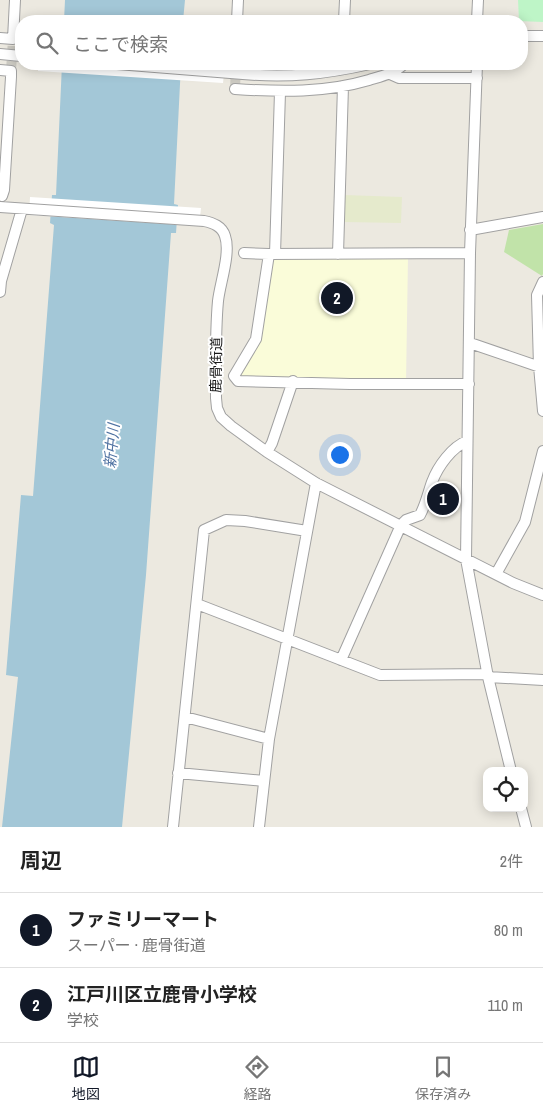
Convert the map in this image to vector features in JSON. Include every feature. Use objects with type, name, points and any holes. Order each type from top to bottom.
[{"type":"street","points":[[0,38],[13,39],[15,0]]},
{"type":"street","points":[[237,15],[238,0]]},
{"type":"street","points":[[344,15],[345,0]]},
{"type":"street","points":[[477,15],[478,0]]},
{"type":"street","points":[[528,36],[543,36]]},
{"type":"street","points":[[0,54],[15,55]]},
{"type":"street","points":[[0,70],[11,71],[4,190],[2,196],[0,195]]},
{"type":"street","points":[[193,70],[274,77],[342,70]]},
{"type":"street","points":[[235,89],[280,92],[310,91],[343,86],[390,74],[396,70]]},
{"type":"street","points":[[477,70],[470,230],[466,559],[470,589],[488,675],[510,767]]},
{"type":"street","points":[[390,74],[399,78],[477,78]]},
{"type":"street","points":[[338,254],[343,86]]},
{"type":"street","points":[[280,92],[272,254],[256,339],[234,376],[238,381],[350,384],[469,384]]},
{"type":"street","name":"鹿骨街道","points":[[0,207],[204,222],[212,223],[222,229],[227,244],[217,312],[216,398],[217,408],[221,417],[267,452],[316,483],[496,574],[543,595]]},
{"type":"street","points":[[0,292],[1,281],[26,210]]},
{"type":"street","points":[[470,230],[543,218]]},
{"type":"street","points":[[244,253],[470,253]]},
{"type":"street","points":[[543,282],[540,296],[543,411]]},
{"type":"street","points":[[470,343],[541,367]]},
{"type":"street","points":[[267,452],[272,444],[293,381]]},
{"type":"street","points":[[341,660],[401,525],[406,520],[420,515],[425,506],[435,475],[458,444],[467,441]]},
{"type":"street","points":[[496,574],[526,522],[540,477],[543,451]]},
{"type":"street","points":[[259,827],[269,739],[316,483]]},
{"type":"street","points":[[173,827],[204,530],[226,520],[306,531]]},
{"type":"street","points":[[197,604],[380,675],[488,675],[543,680]]},
{"type":"street","points":[[185,717],[269,739]]},
{"type":"street","points":[[178,773],[264,780]]},
{"type":"street","points":[[522,812],[526,827]]},
{"type":"shaded area","points":[[344,195],[402,197],[401,223],[344,222]]},
{"type":"shaded area","points":[[408,257],[406,382],[339,381],[331,378],[241,377],[240,375],[261,338],[272,259]]},
{"type":"green space","points":[[518,0],[543,0],[543,22],[528,21],[528,15],[519,15]]},
{"type":"green space","points":[[543,224],[542,276],[504,252],[509,230]]},
{"type":"water","points":[[65,0],[185,0],[184,15],[64,15]]},
{"type":"water","name":"新中川","points":[[62,70],[181,70],[174,204],[178,205],[176,233],[171,233],[146,575],[122,827],[2,827],[18,677],[6,675],[21,495],[33,496],[54,225],[50,223],[52,195],[56,195]]},
{"type":"pier","points":[[38,70],[224,70],[223,83]]},
{"type":"pier","points":[[30,197],[201,208],[199,226],[29,215]]},
{"type":"tunnel","points":[[11,71],[13,39]]},
{"type":"tunnel","points":[[235,89],[236,70]]},
{"type":"place","name":"江戸川区立鹿骨小学校","points":[[337,298]]},
{"type":"place","name":"ファミリーマート","points":[[443,499]]}]
